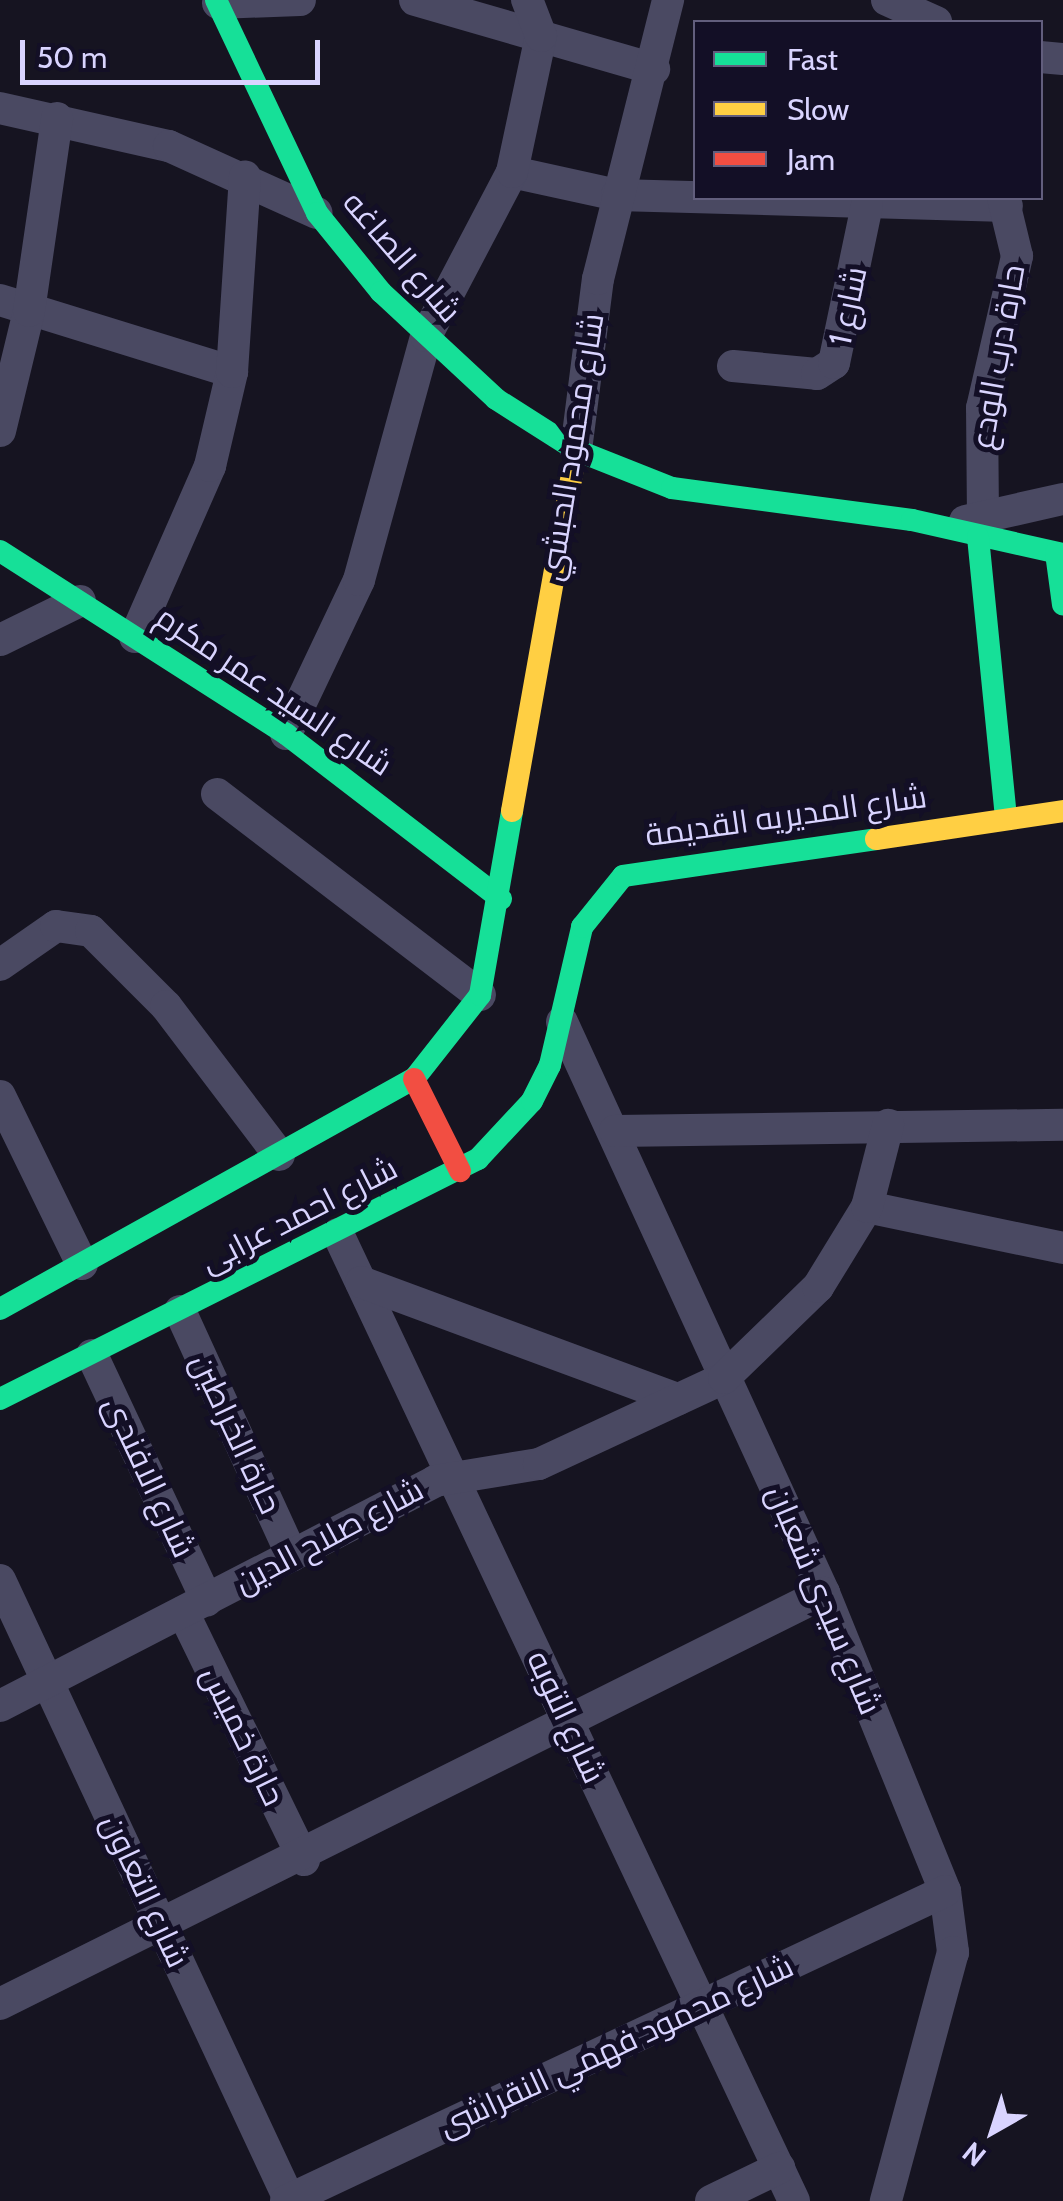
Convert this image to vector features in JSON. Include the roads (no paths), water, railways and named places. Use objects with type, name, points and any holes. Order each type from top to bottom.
[{"type":"main road","name":"شارع الصاغه","points":[[217,2],[317,213],[426,336],[496,399],[576,450],[723,500],[912,520]]},
{"type":"main road","name":"شارع محمود الحبشي","points":[[501,899],[576,450]]},
{"type":"main road","points":[[1006,818],[981,528],[1060,554],[1063,605]]},
{"type":"main road","name":"شارع السيد عمر مكرم","points":[[0,551],[286,734],[501,899]]},
{"type":"main road","name":"شارع المديريه القديمة","points":[[562,1022],[582,927],[623,876],[1063,811]]},
{"type":"main road","name":"شارع احمد عرابى","points":[[0,1309],[414,1079],[480,995],[501,899]]},
{"type":"main road","name":"شارع احمد عرابى","points":[[0,1399],[460,1170],[532,1101],[562,1022]]},
{"type":"main road","points":[[414,1079],[460,1170]]},
{"type":"street","points":[[217,2],[300,0]]},
{"type":"street","points":[[415,0],[654,70]]},
{"type":"street","points":[[286,734],[359,580],[426,336],[512,172],[541,36],[526,0]]},
{"type":"street","name":"شارع محمود الحبشي","points":[[576,450],[617,195],[654,70],[668,0]]},
{"type":"street","points":[[886,0],[931,20]]},
{"type":"street","points":[[0,108],[57,118],[245,176],[317,213]]},
{"type":"street","points":[[0,431],[14,306],[57,118]]},
{"type":"street","points":[[512,172],[617,195],[693,198]]},
{"type":"street","points":[[135,637],[210,466],[232,372],[245,176]]},
{"type":"street","points":[[742,200],[868,205],[1005,202]]},
{"type":"street","name":"حارة درب الودع","points":[[981,528],[982,408],[1018,256],[1005,202]]},
{"type":"street","name":"شارع 1","points":[[734,366],[817,374],[834,364],[868,205]]},
{"type":"street","points":[[14,306],[232,372]]},
{"type":"street","points":[[912,520],[981,528],[1063,499]]},
{"type":"street","points":[[0,640],[80,602]]},
{"type":"street","points":[[217,794],[480,995]]},
{"type":"street","points":[[0,965],[56,926],[91,930],[166,1006],[279,1155]]},
{"type":"street","name":"شارع سيدى شعبان","points":[[562,1022],[616,1131],[824,1593],[945,1891],[953,1952],[886,2201]]},
{"type":"street","points":[[4,1115],[82,1264]]},
{"type":"street","name":"شارع صلاح الدين","points":[[0,1706],[452,1475],[539,1464],[724,1378],[818,1287],[867,1206],[888,1125]]},
{"type":"street","points":[[616,1131],[1063,1126]]},
{"type":"street","points":[[867,1206],[1063,1248]]},
{"type":"street","name":"شارع التوبه","points":[[338,1234],[794,2201]]},
{"type":"street","points":[[361,1282],[678,1399]]},
{"type":"street","name":"حارة الخراطين","points":[[180,1311],[292,1556]]},
{"type":"street","name":"شارع الافندى","points":[[92,1354],[195,1606]]},
{"type":"street","name":"شارع التعاون","points":[[0,1580],[289,2200]]},
{"type":"street","points":[[0,2004],[304,1860],[570,1727],[824,1593]]},
{"type":"street","name":"حارة خميس","points":[[195,1606],[304,1860]]},
{"type":"street","name":"شارع محمود فهمي النقراشى","points":[[289,2200],[945,1891]]},
{"type":"street","points":[[711,2201],[779,2168]]}]
